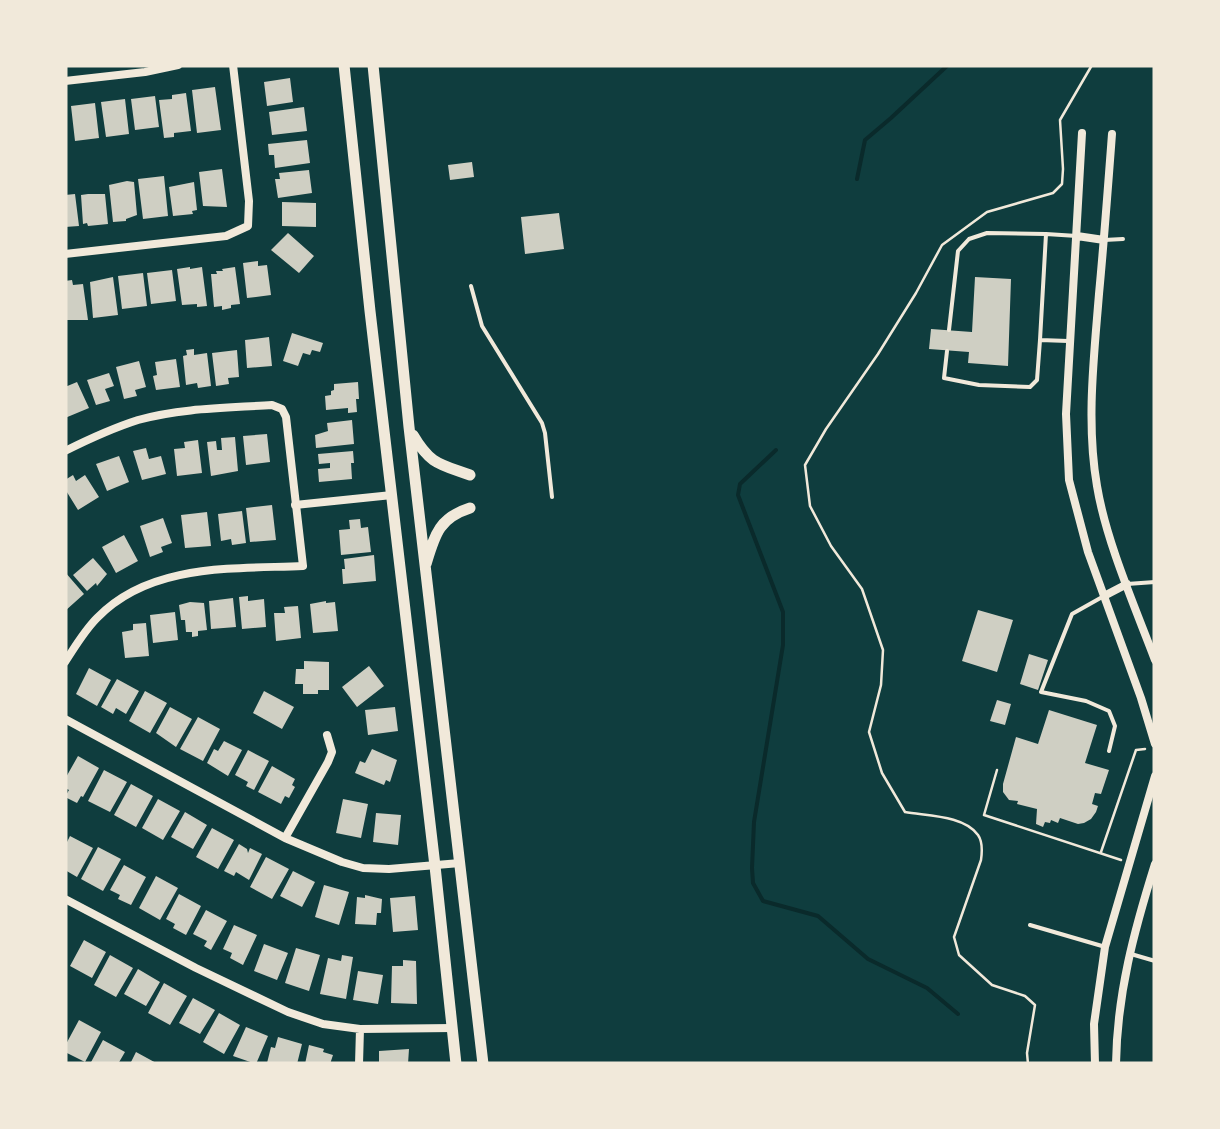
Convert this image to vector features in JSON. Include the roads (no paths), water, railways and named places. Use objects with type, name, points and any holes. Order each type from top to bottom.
[{"type":"main road","points":[[344,65],[456,1064]]},
{"type":"main road","points":[[373,65],[408,427],[483,1064]]},
{"type":"main road","points":[[408,427],[425,455],[434,462],[470,475]]},
{"type":"main road","points":[[425,568],[435,535],[444,522],[453,513],[470,508]]},
{"type":"street","points":[[65,81],[178,65]]},
{"type":"street","points":[[65,254],[226,236],[248,226],[249,201],[232,65]]},
{"type":"street","points":[[1082,133],[1066,428],[1069,480],[1088,552],[1155,746]]},
{"type":"street","points":[[1112,134],[1095,341],[1092,450],[1107,526],[1155,660]]},
{"type":"street","points":[[1077,236],[1104,240]]},
{"type":"street","points":[[1070,341],[1095,341]]},
{"type":"street","points":[[65,450],[140,420],[272,405],[286,417],[303,566],[196,571],[157,580],[99,615],[65,662]]},
{"type":"street","points":[[294,506],[392,494]]},
{"type":"street","points":[[1104,596],[1127,584]]},
{"type":"street","points":[[65,720],[285,838],[342,862],[363,868],[460,863]]},
{"type":"street","points":[[285,838],[332,752],[326,734]]},
{"type":"street","points":[[1095,1064],[1094,1024],[1106,945],[1155,776]]},
{"type":"street","points":[[1116,1064],[1118,1019],[1129,954],[1155,864]]},
{"type":"street","points":[[65,899],[196,968],[288,1012],[323,1024],[360,1029],[453,1028]]},
{"type":"street","points":[[1106,945],[1129,954]]},
{"type":"street","points":[[359,1064],[360,1029]]},
{"type":"lane","points":[[949,330],[958,250],[969,239],[987,232],[1077,236]]},
{"type":"lane","points":[[948,350],[944,378],[979,385],[1030,387],[1037,380],[1046,234]]},
{"type":"lane","points":[[1104,240],[1123,239]]},
{"type":"lane","points":[[471,286],[482,326],[542,423],[552,498]]},
{"type":"lane","points":[[1040,340],[1070,341]]},
{"type":"lane","points":[[1127,584],[1155,582]]},
{"type":"lane","points":[[1104,596],[1072,614],[1040,692],[1086,701],[1109,711],[1115,726],[1109,751]]},
{"type":"lane","points":[[1030,925],[1106,945]]},
{"type":"lane","points":[[1129,954],[1155,961]]},
{"type":"waterway","points":[[857,179],[865,140],[948,65]]},
{"type":"waterway","points":[[776,450],[740,484],[738,495],[783,612],[783,645],[754,822],[753,883],[763,901],[818,916],[868,959],[927,988],[958,1014]]}]
